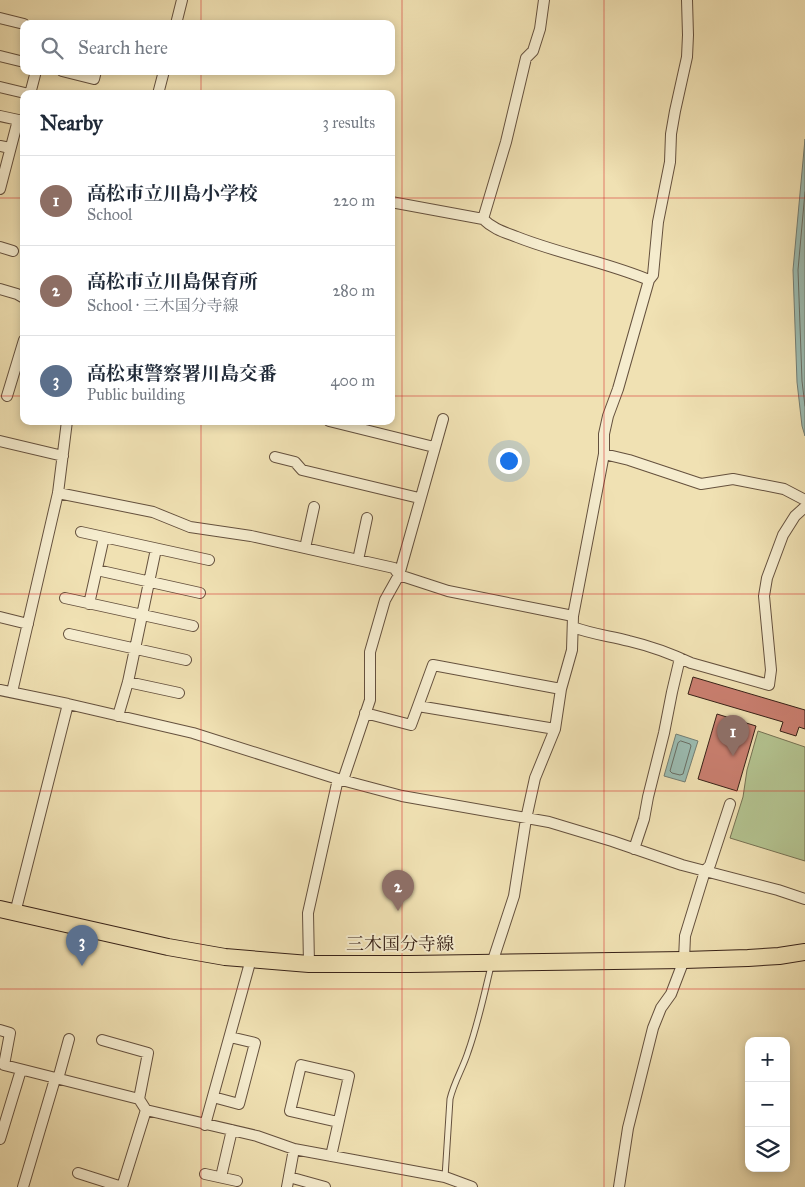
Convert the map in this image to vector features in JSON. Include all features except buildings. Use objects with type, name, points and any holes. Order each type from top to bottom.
[{"type":"main road","name":"三木国分寺線","points":[[7,911],[225,957],[309,964],[684,960],[779,956],[805,952]]},
{"type":"street","points":[[177,20],[182,0]]},
{"type":"street","points":[[483,219],[506,142],[526,58],[533,51],[540,29],[544,0]]},
{"type":"street","points":[[492,963],[514,896],[526,818],[535,778],[554,730],[561,689],[572,650],[573,616],[604,454],[604,434],[608,416],[618,389],[649,280],[653,275],[658,222],[670,162],[671,134],[687,57],[687,0]]},
{"type":"street","points":[[0,18],[20,23]]},
{"type":"street","points":[[0,56],[20,61]]},
{"type":"street","points":[[31,90],[35,75]]},
{"type":"street","points":[[78,75],[94,79],[95,75]]},
{"type":"street","points":[[159,90],[163,75]]},
{"type":"street","points":[[0,87],[20,92]]},
{"type":"street","points":[[0,116],[20,121]]},
{"type":"street","points":[[0,189],[5,147],[20,123]]},
{"type":"street","points":[[395,203],[483,219],[490,226],[533,243],[629,271],[649,280]]},
{"type":"street","points":[[0,247],[13,251]]},
{"type":"street","points":[[0,289],[20,296]]},
{"type":"street","points":[[7,396],[20,362]]},
{"type":"street","points":[[309,964],[308,913],[341,780],[370,700],[370,652],[385,600],[399,575],[443,419]]},
{"type":"street","points":[[12,692],[58,493],[67,425]]},
{"type":"street","points":[[345,425],[434,447]]},
{"type":"street","points":[[0,441],[63,456]]},
{"type":"street","points":[[604,454],[629,460],[702,484],[733,479],[784,489],[805,500]]},
{"type":"street","points":[[275,457],[295,462],[302,470],[420,498]]},
{"type":"street","points":[[58,493],[153,512],[190,527],[251,536],[394,568],[399,575],[448,591],[573,616]]},
{"type":"street","points":[[305,548],[314,507]]},
{"type":"street","points":[[573,627],[630,641],[691,663],[769,685],[771,670],[764,596],[767,578],[783,535],[795,516],[805,507]]},
{"type":"street","points":[[358,560],[367,518]]},
{"type":"street","points":[[81,532],[209,560]]},
{"type":"street","points":[[89,604],[104,537]]},
{"type":"street","points":[[118,716],[128,682],[156,549]]},
{"type":"street","points":[[97,570],[200,593]]},
{"type":"street","points":[[65,598],[193,626]]},
{"type":"street","points":[[0,618],[28,624]]},
{"type":"street","points":[[69,634],[186,660]]},
{"type":"street","points":[[634,849],[644,819],[680,658]]},
{"type":"street","points":[[365,714],[411,725],[434,665],[561,689]]},
{"type":"street","points":[[128,682],[179,693]]},
{"type":"street","points":[[0,690],[193,733],[341,780],[402,796],[549,822],[682,865],[805,899]]},
{"type":"street","points":[[7,911],[68,704]]},
{"type":"street","points":[[418,706],[554,730]]},
{"type":"street","points":[[619,1187],[628,1128],[653,1028],[661,1008],[671,994],[684,960],[685,936],[705,871],[710,865],[730,804]]},
{"type":"street","points":[[205,1124],[251,959]]},
{"type":"street","points":[[0,1030],[10,1033],[4,1065],[139,1099]]},
{"type":"street","points":[[213,1097],[238,1104],[255,1043],[230,1037]]},
{"type":"street","points":[[23,1187],[69,1039]]},
{"type":"street","points":[[102,1040],[148,1053],[139,1099],[146,1110],[257,1136],[294,1149],[445,1177],[472,1187]]},
{"type":"street","points":[[330,1156],[349,1076],[301,1065],[290,1111],[338,1122]]},
{"type":"street","points":[[0,1139],[21,1070]]},
{"type":"street","points":[[78,1173],[122,1187],[146,1110]]},
{"type":"street","points":[[221,1177],[232,1130]]},
{"type":"street","points":[[294,1149],[288,1182],[325,1187]]},
{"type":"street","points":[[204,1174],[237,1181]]},
{"type":"lane","points":[[445,1177],[450,1099],[477,1025],[492,963]]},
{"type":"green space","points":[[758,731],[805,747],[805,861],[730,838],[743,797],[747,770]]},
{"type":"water","points":[[805,139],[805,436],[802,426],[797,382],[793,270]]},
{"type":"water","points":[[676,734],[698,741],[685,782],[664,776]]},
{"type":"place","name":"高松市立川島小学校","points":[[733,756]]},
{"type":"place","name":"高松市立川島保育所","points":[[398,911]]},
{"type":"place","name":"高松東警察署川島交番","points":[[82,966]]}]
